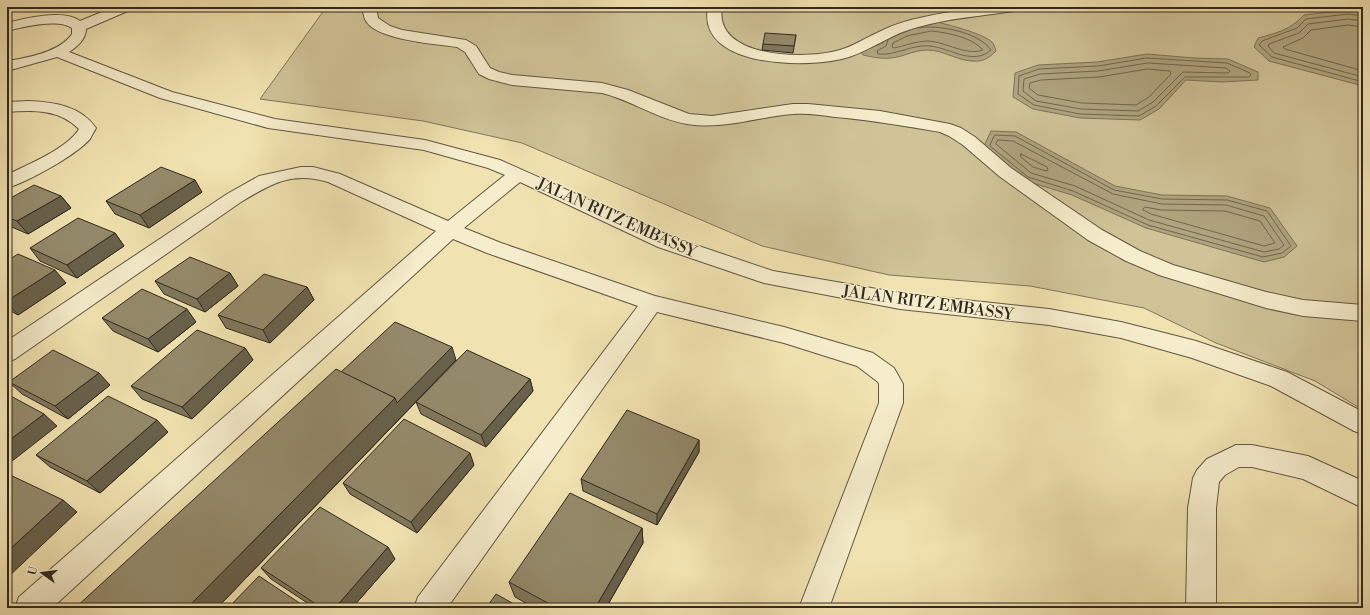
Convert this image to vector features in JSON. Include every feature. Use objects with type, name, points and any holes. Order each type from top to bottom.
[{"type":"street","points":[[78,27],[125,7]]},
{"type":"street","points":[[374,7],[370,12],[372,20],[385,29],[399,34],[461,43],[471,49],[484,71],[494,76],[512,80],[602,88],[622,93],[687,119],[712,121],[793,108],[880,116],[944,128],[969,141],[1005,172],[1095,235],[1133,256],[1166,270],[1266,300],[1303,308],[1363,313]]},
{"type":"street","points":[[715,7],[714,21],[719,32],[735,47],[752,53],[781,58],[815,58],[842,54],[864,46],[910,24],[942,16],[1014,7]]},
{"type":"street","points":[[58,20],[76,12]]},
{"type":"street","points":[[7,66],[39,59],[56,52],[76,39],[79,33],[78,27],[75,24],[58,20],[39,20],[10,24]]},
{"type":"street","name":"JALAN RITZ EMBASSY","points":[[56,52],[166,94],[274,124],[425,145],[494,164],[665,242],[771,278],[900,300],[1049,317],[1121,330],[1196,350],[1279,378],[1363,424]]},
{"type":"street","points":[[7,107],[40,105],[62,110],[81,120],[88,128],[87,132],[82,138],[67,149],[7,182]]},
{"type":"street","points":[[7,353],[234,198],[265,180],[301,172],[313,172],[334,178],[494,248],[652,303],[723,319],[865,359],[886,375],[891,384],[891,403],[814,608]]},
{"type":"street","points":[[30,608],[450,230],[518,174]]},
{"type":"street","points":[[429,608],[652,303]]},
{"type":"street","points":[[1201,608],[1203,501],[1206,478],[1216,467],[1236,456],[1252,456],[1308,468],[1354,490],[1363,496]]},
{"type":"shaded area","points":[[331,7],[1363,7],[1363,410],[1315,381],[1216,343],[1144,308],[1030,286],[889,275],[762,246],[522,143],[423,121],[260,99],[322,13]]},
{"type":"water","points":[[1348,10],[1363,12],[1363,86],[1269,61],[1254,47],[1258,38],[1288,28],[1304,15]]},
{"type":"water","points":[[932,21],[964,29],[980,35],[992,42],[996,51],[983,60],[971,61],[940,52],[927,50],[887,58],[877,58],[863,55],[860,51],[883,43],[883,38]]},
{"type":"water","points":[[1147,54],[1228,59],[1258,72],[1258,80],[1222,82],[1186,80],[1159,109],[1140,120],[1080,118],[1033,109],[1013,97],[1015,73],[1038,65],[1097,62]]},
{"type":"water","points":[[991,131],[1016,132],[1115,186],[1162,195],[1227,196],[1270,208],[1297,246],[1284,257],[1264,262],[1146,228],[1072,195],[1026,181],[984,146]]},
{"type":"building","points":[[765,33],[796,35],[794,46],[763,44]]},
{"type":"building","points":[[161,167],[195,180],[140,215],[106,201]]},
{"type":"building","points":[[34,185],[61,196],[17,221],[7,217],[7,200]]},
{"type":"building","points":[[78,218],[115,233],[67,265],[30,248]]},
{"type":"building","points":[[18,254],[55,270],[7,301],[7,261]]},
{"type":"building","points":[[190,257],[230,273],[197,299],[155,281]]},
{"type":"building","points":[[264,274],[307,287],[263,330],[218,315]]},
{"type":"building","points":[[142,289],[187,309],[148,339],[102,318]]},
{"type":"building","points":[[395,322],[452,347],[397,403],[395,398],[341,372]]},
{"type":"building","points":[[197,330],[245,348],[182,407],[131,386]]},
{"type":"building","points":[[53,350],[99,373],[55,406],[9,382]]},
{"type":"building","points":[[467,350],[530,379],[481,435],[416,402]]},
{"type":"building","points":[[336,369],[395,398],[187,608],[75,608]]},
{"type":"building","points":[[7,394],[44,414],[7,442]]},
{"type":"building","points":[[108,396],[157,420],[87,481],[36,455]]},
{"type":"building","points":[[627,410],[699,440],[657,514],[581,479]]},
{"type":"building","points":[[404,419],[470,453],[411,522],[343,483]]},
{"type":"building","points":[[8,474],[63,500],[7,552],[7,475]]},
{"type":"building","points":[[570,493],[642,528],[595,608],[557,608],[509,582]]},
{"type":"building","points":[[320,507],[388,547],[335,608],[322,608],[261,568]]},
{"type":"building","points":[[259,576],[307,608],[228,608]]},
{"type":"building","points":[[496,594],[521,608],[486,608]]}]
